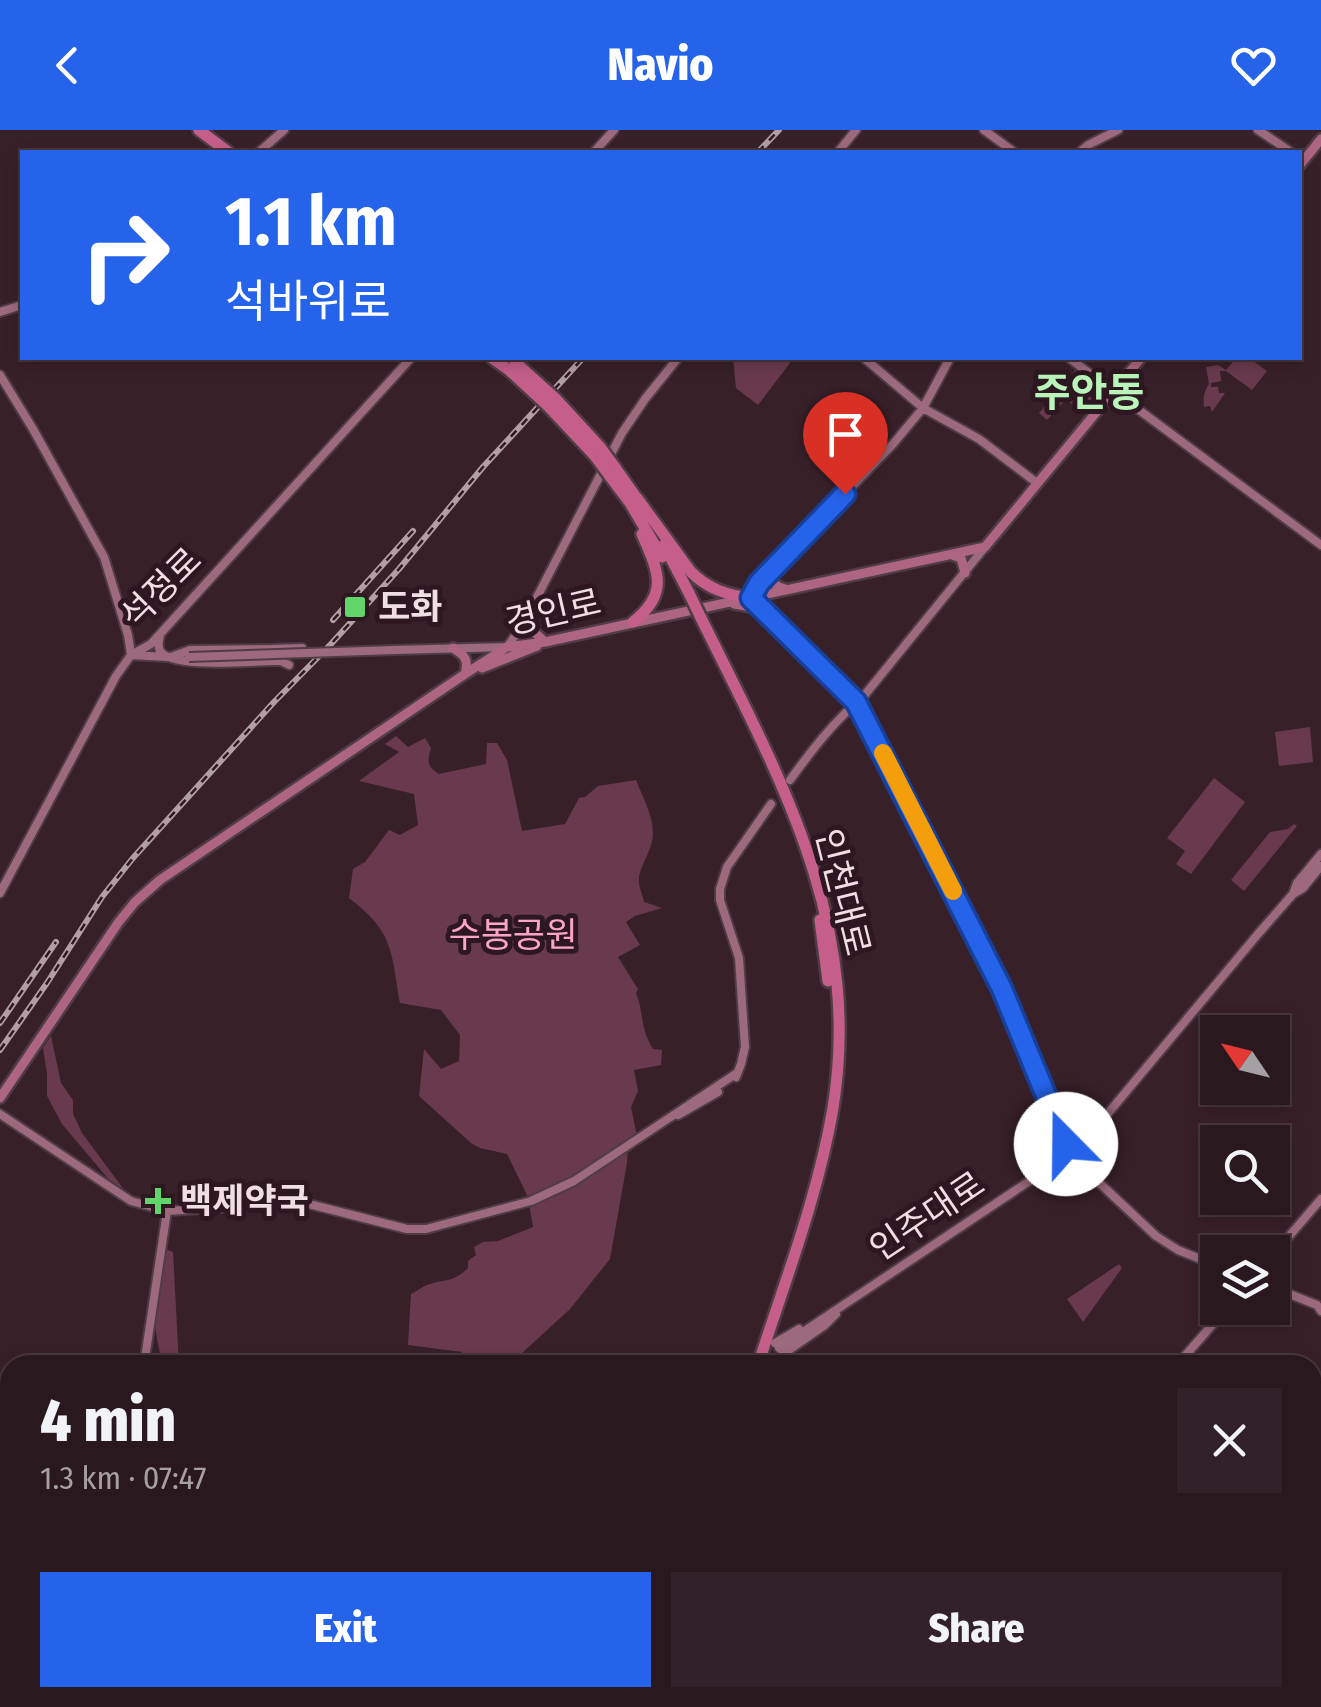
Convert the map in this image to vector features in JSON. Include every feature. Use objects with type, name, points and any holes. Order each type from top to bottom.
[{"type":"highway","points":[[199,130],[225,150]]},
{"type":"highway","points":[[212,130],[238,150]]},
{"type":"highway","name":"인천대로","points":[[511,363],[598,452],[634,500],[697,617],[778,791],[819,917],[830,989],[831,1042],[825,1107],[810,1180],[752,1355]]},
{"type":"highway","points":[[634,500],[700,581],[727,595],[751,598]]},
{"type":"highway","points":[[633,622],[647,611],[658,586],[658,572],[634,500]]},
{"type":"main road","points":[[261,150],[284,130]]},
{"type":"main road","points":[[596,150],[614,130]]},
{"type":"main road","points":[[840,150],[856,130]]},
{"type":"main road","points":[[984,130],[1011,150]]},
{"type":"main road","points":[[1082,150],[1118,130]]},
{"type":"main road","points":[[1258,130],[1288,150]]},
{"type":"main road","points":[[1302,160],[1321,139]]},
{"type":"main road","name":"석정로","points":[[0,894],[116,676],[132,656],[160,635],[408,360]]},
{"type":"main road","points":[[0,375],[109,567],[132,656],[189,657],[507,647],[529,614],[622,433],[676,360]]},
{"type":"main road","points":[[866,360],[923,408],[979,439],[1037,483]]},
{"type":"main road","points":[[949,360],[923,408],[759,583],[751,598],[856,702],[1002,989],[1070,1154],[1156,1236],[1200,1259]]},
{"type":"main road","points":[[1072,360],[1321,546]]},
{"type":"main road","points":[[790,780],[1138,360]]},
{"type":"main road","name":"경인로","points":[[0,1098],[135,902],[175,870],[507,647],[985,547]]},
{"type":"main road","points":[[949,554],[961,558],[965,573]]},
{"type":"main road","points":[[771,571],[773,582],[788,589]]},
{"type":"main road","points":[[726,603],[752,606],[782,629]]},
{"type":"main road","points":[[453,648],[464,654],[466,674],[524,652],[545,642],[529,625],[529,614]]},
{"type":"main road","points":[[160,635],[161,652],[189,662],[289,664]]},
{"type":"main road","points":[[171,657],[190,650],[302,648]]},
{"type":"main road","points":[[272,649],[272,661]]},
{"type":"main road","points":[[0,1114],[131,1201],[167,1211],[305,1204],[407,1229],[426,1229],[531,1202],[574,1181],[729,1085],[737,1073],[745,1047],[739,958],[720,889],[727,866],[771,804]]},
{"type":"main road","name":"인주대로","points":[[1293,894],[1297,883],[1321,854]]},
{"type":"main road","name":"인주대로","points":[[842,1306],[1084,1142],[1293,894],[1321,866]]},
{"type":"main road","points":[[1290,1235],[1321,1198]]},
{"type":"main road","points":[[145,1355],[167,1211]]},
{"type":"main road","points":[[1290,1294],[1316,1304],[1321,1311]]},
{"type":"main road","points":[[777,1346],[824,1312],[842,1306]]},
{"type":"main road","points":[[782,1355],[826,1325],[842,1306]]},
{"type":"main road","points":[[1186,1355],[1212,1325]]},
{"type":"green space","points":[[733,360],[790,363],[758,405],[736,388]]},
{"type":"green space","points":[[1234,360],[1252,360],[1267,371],[1252,390],[1226,371],[1220,371],[1221,381],[1211,383],[1211,387],[1225,393],[1212,412],[1210,406],[1204,407],[1209,384],[1206,367],[1218,365],[1226,370]]},
{"type":"green space","points":[[1075,370],[1097,389],[1098,396],[1083,413],[1066,399],[1047,420],[1039,413]]},
{"type":"green space","points":[[1310,727],[1313,762],[1279,766],[1275,732]]},
{"type":"green space","name":"수봉공원","points":[[396,736],[408,747],[425,738],[431,748],[429,763],[439,774],[486,764],[487,743],[497,743],[507,760],[522,831],[565,824],[579,798],[598,786],[636,780],[653,826],[639,882],[644,902],[662,908],[626,922],[640,945],[618,957],[638,989],[646,1035],[653,1049],[662,1050],[661,1065],[634,1070],[638,1091],[631,1107],[637,1136],[628,1143],[610,1259],[570,1309],[520,1355],[462,1355],[408,1345],[411,1294],[462,1273],[476,1255],[474,1247],[483,1242],[498,1241],[533,1227],[528,1197],[507,1154],[471,1143],[419,1096],[424,1049],[441,1069],[459,1061],[460,1035],[441,1010],[400,1003],[392,956],[383,932],[349,898],[353,869],[365,862],[389,830],[400,835],[418,825],[414,794],[359,781],[399,752],[385,744]]},
{"type":"green space","points":[[1214,778],[1245,802],[1191,874],[1176,864],[1185,851],[1167,838]]},
{"type":"green space","points":[[1297,826],[1244,891],[1231,880],[1270,832]]},
{"type":"green space","points":[[51,1036],[61,1083],[73,1100],[73,1114],[82,1133],[122,1187],[116,1188],[62,1124],[47,1096],[43,1048]]},
{"type":"green space","points":[[162,1248],[173,1252],[178,1355],[160,1355],[152,1311]]},
{"type":"green space","points":[[1119,1264],[1122,1268],[1083,1322],[1067,1299]]},
{"type":"railway","points":[[760,150],[779,130]]},
{"type":"railway","points":[[0,1050],[102,897],[133,858],[399,569],[483,467],[581,360]]},
{"type":"railway","points":[[333,620],[413,531]]},
{"type":"railway","points":[[0,1023],[56,942]]},
{"type":"slow traffic","points":[[883,753],[953,891]]},
{"type":"place","name":"도화","points":[[355,607]]},
{"type":"place","name":"백제약국","points":[[158,1201]]},
{"type":"district","name":"주안동","points":[[1089,392]]},
{"type":"route","points":[[845,494],[759,583],[751,598],[856,702],[1002,989],[1066,1144]]}]
